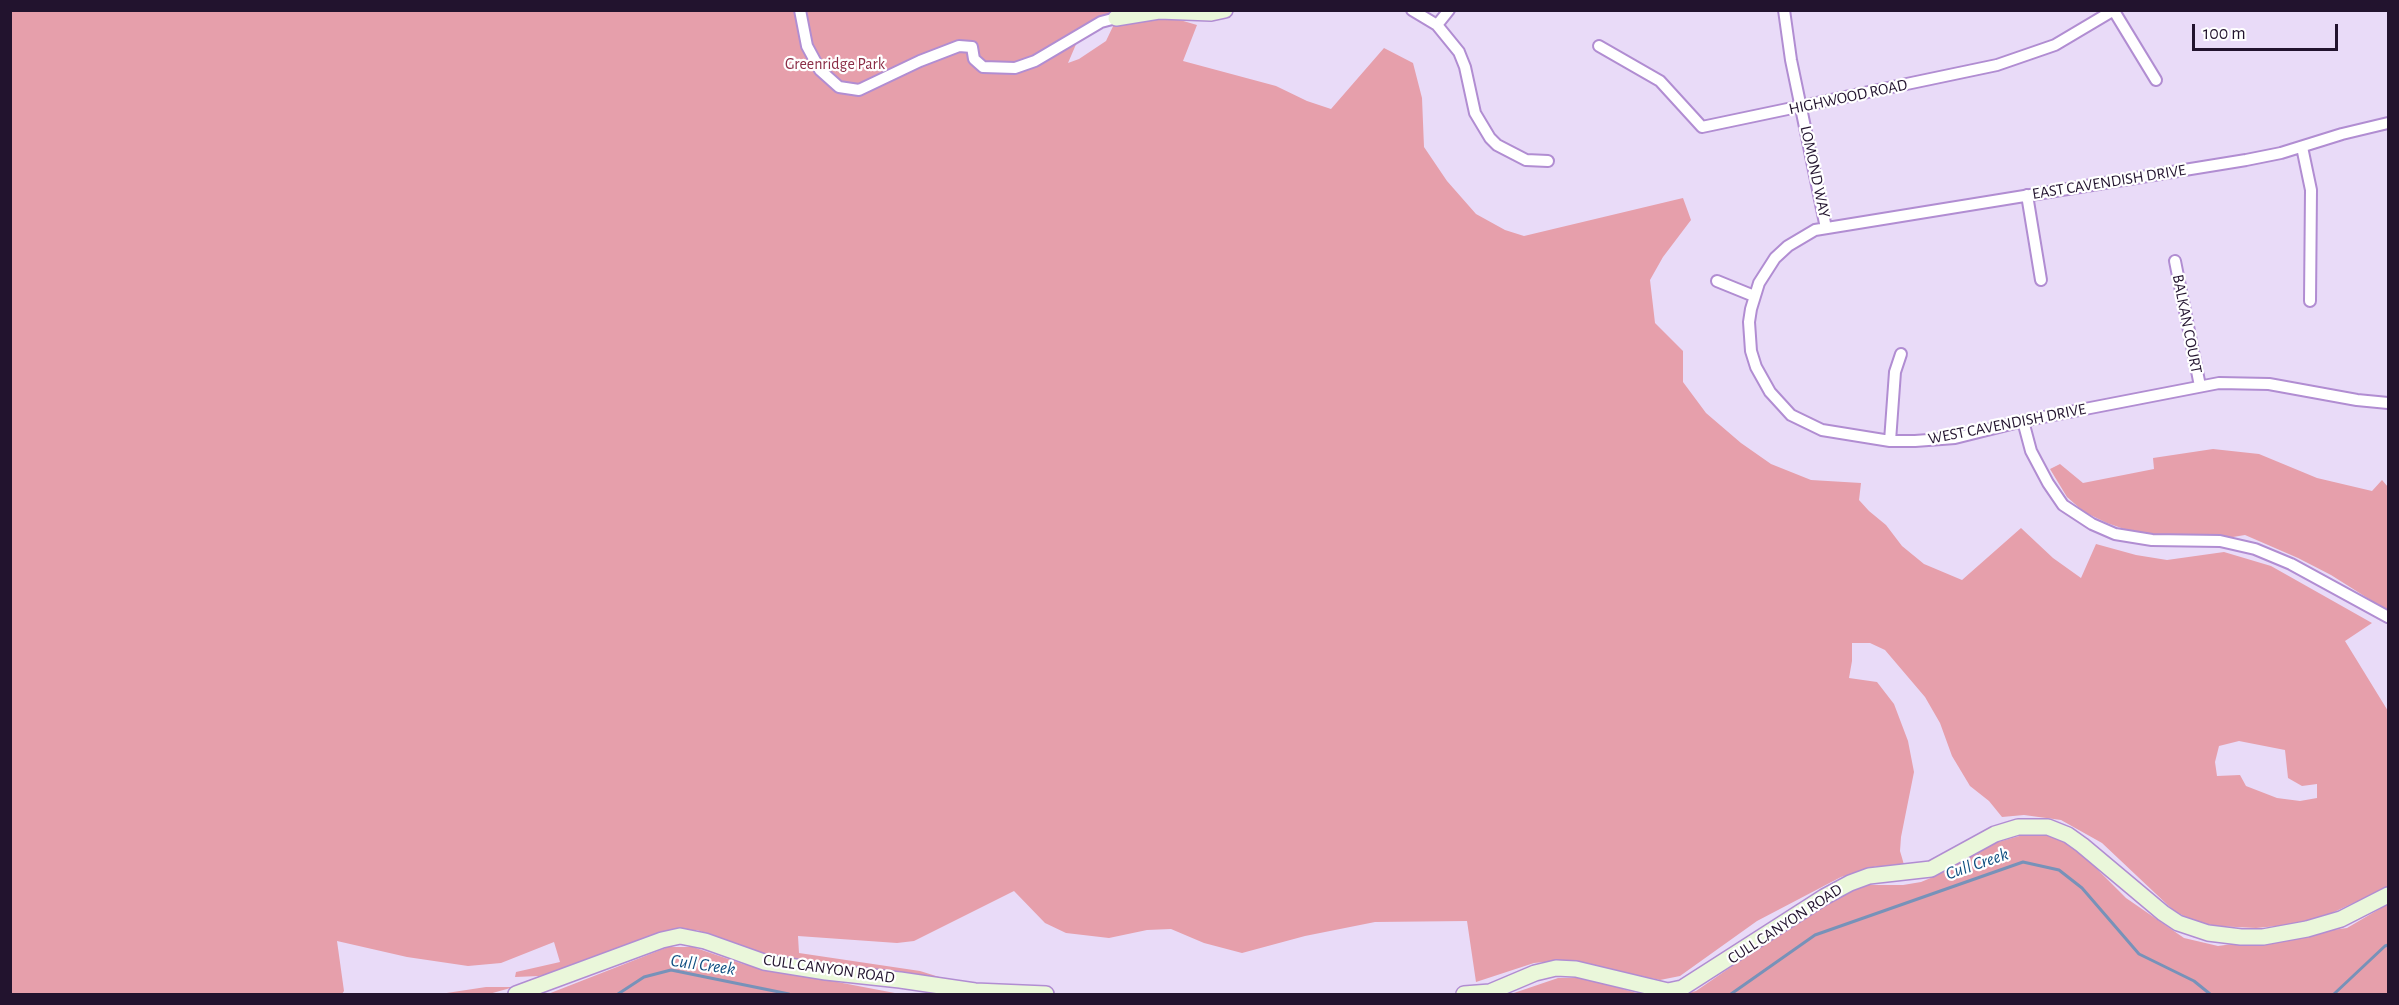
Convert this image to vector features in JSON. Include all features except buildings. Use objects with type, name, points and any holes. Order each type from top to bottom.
[{"type":"street","points":[[800,10],[807,46],[820,70],[839,87],[859,90],[920,61],[959,46],[972,47],[974,58],[983,67],[1015,68],[1035,61],[1101,22],[1159,11],[1212,13],[1225,10]]},
{"type":"street","points":[[1412,10],[1437,25],[1459,52],[1465,67],[1475,113],[1490,138],[1497,145],[1526,160],[1548,161]]},
{"type":"street","points":[[1437,25],[1449,10]]},
{"type":"street","name":"LOMOND WAY","points":[[1784,10],[1826,228]]},
{"type":"street","points":[[2114,11],[2156,80]]},
{"type":"street","name":"HIGHWOOD ROAD","points":[[1599,46],[1660,81],[1702,127],[1997,66],[2055,45],[2114,11]]},
{"type":"street","name":"EAST CAVENDISH DRIVE","points":[[1826,228],[2246,160],[2388,123]]},
{"type":"street","points":[[2302,147],[2311,190],[2310,301]]},
{"type":"street","points":[[2027,195],[2041,280]]},
{"type":"street","name":"WEST CAVENDISH DRIVE","points":[[1826,228],[1815,230],[1801,237],[1781,252],[1766,271],[1754,296],[1749,322],[1751,351],[1762,380],[1791,415],[1822,430],[1890,441],[1954,438],[2023,421],[2200,386],[2238,382],[2269,384],[2357,400],[2388,403]]},
{"type":"street","name":"BALKAN COURT","points":[[2175,261],[2200,386]]},
{"type":"street","points":[[1717,281],[1754,296]]},
{"type":"street","points":[[1890,441],[1895,372],[1901,354]]},
{"type":"street","points":[[2023,421],[2031,451],[2048,483],[2063,505],[2092,524],[2115,534],[2152,540],[2220,541],[2255,549],[2290,564],[2388,617]]},
{"type":"street","name":"CULL CANYON ROAD","points":[[1464,994],[1490,992],[1535,973],[1556,968],[1576,969],[1668,991],[1682,988],[1850,882],[1869,876],[1931,869],[1995,834],[2018,827],[2048,827],[2068,835],[2082,844],[2163,913],[2195,930],[2216,935],[2263,937],[2307,930],[2341,918],[2388,895]]},
{"type":"street","name":"CULL CANYON ROAD","points":[[516,994],[662,940],[680,936],[705,941],[764,962],[826,972],[975,991],[1046,994]]},
{"type":"green space","name":"Greenridge Park","points":[[10,11],[1141,11],[1083,28],[1068,63],[1079,59],[1106,41],[1116,20],[1173,18],[1197,25],[1183,61],[1276,86],[1307,101],[1331,109],[1384,48],[1413,63],[1422,98],[1424,147],[1447,181],[1476,214],[1505,230],[1524,236],[1683,198],[1691,220],[1663,257],[1650,280],[1655,323],[1683,351],[1683,382],[1706,413],[1741,443],[1771,464],[1811,480],[1861,483],[1859,500],[1886,525],[1902,546],[1924,564],[1962,580],[2021,528],[2053,558],[2081,578],[2096,544],[2136,555],[2167,560],[2224,552],[2271,566],[2372,623],[2345,641],[2388,711],[2388,887],[2321,918],[2288,925],[2256,928],[2216,926],[2193,921],[2173,910],[2102,843],[2061,820],[2024,815],[2002,817],[1989,801],[1970,786],[1952,756],[1940,723],[1925,697],[1885,650],[1870,643],[1852,643],[1849,678],[1877,682],[1894,704],[1908,741],[1914,772],[1901,837],[1900,851],[1905,868],[1877,866],[1841,877],[1757,921],[1680,976],[1660,980],[1565,960],[1534,963],[1476,982],[1467,921],[1375,922],[1305,936],[1242,953],[1204,943],[1171,929],[1147,930],[1109,938],[1066,933],[1045,923],[1014,891],[914,941],[897,943],[798,936],[799,953],[920,971],[952,981],[773,957],[697,930],[664,934],[576,968],[539,976],[515,977],[516,972],[560,962],[554,942],[501,963],[468,966],[407,957],[337,941],[344,991],[342,994],[11,994]],"holes":[[[2239,741],[2285,750],[2288,778],[2302,786],[2317,784],[2317,798],[2300,801],[2277,798],[2246,786],[2240,775],[2217,776],[2215,762],[2219,746]]]},
{"type":"green space","points":[[2213,449],[2259,454],[2317,478],[2372,491],[2382,480],[2388,487],[2388,611],[2331,575],[2245,535],[2227,538],[2160,535],[2124,529],[2107,523],[2084,512],[2067,497],[2050,469],[2060,464],[2083,483],[2154,469],[2153,458]]},
{"type":"green space","points":[[2030,833],[2044,833],[2070,842],[2126,898],[2184,938],[2218,946],[2347,928],[2388,904],[2388,994],[1684,994],[1696,991],[1808,914],[1852,888],[1921,882],[1938,875],[1984,846]]},
{"type":"green space","points":[[668,947],[693,947],[743,964],[900,994],[548,994]]},
{"type":"green space","points":[[1558,978],[1585,978],[1640,994],[1511,994]]},
{"type":"green space","points":[[486,987],[514,987],[489,994],[440,994]]},
{"type":"waterway","name":"Cull Creek","points":[[1731,994],[1815,935],[2023,862],[2059,870],[2082,888],[2139,954],[2194,981],[2210,994]]},
{"type":"waterway","name":"Cull Creek","points":[[2334,994],[2388,945]]},
{"type":"waterway","name":"Cull Creek","points":[[618,994],[644,977],[671,970],[789,994]]}]
